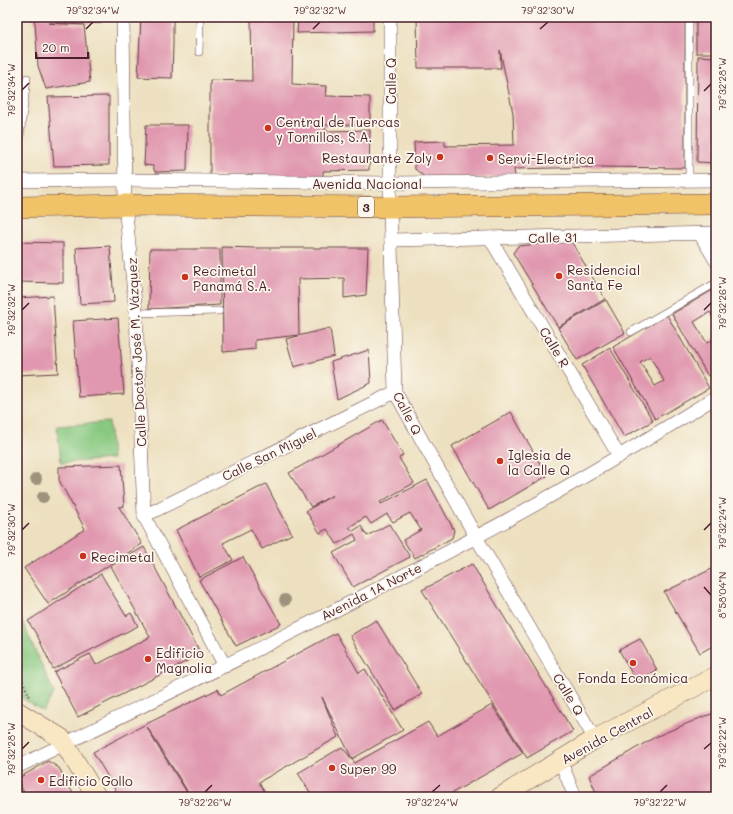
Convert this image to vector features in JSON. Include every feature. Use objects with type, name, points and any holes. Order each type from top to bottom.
[{"type":"main road","name":"Avenida Nacional","points":[[17,207],[125,205],[390,207],[716,204]]},
{"type":"main road","name":"Avenida Central","points":[[500,797],[595,739],[716,676]]},
{"type":"main road","points":[[24,705],[61,738],[97,797]]},
{"type":"street","name":"Calle Doctor José M. Vázquez","points":[[122,17],[125,205],[136,314],[144,516],[225,666]]},
{"type":"street","name":"Calle Q","points":[[390,17],[390,240],[395,392],[476,537],[595,739]]},
{"type":"street","name":"Avenida Nacional","points":[[17,181],[125,180],[390,183],[716,180]]},
{"type":"street","name":"Calle 31","points":[[390,240],[716,233]]},
{"type":"street","points":[[700,234],[716,261]]},
{"type":"street","name":"Calle R","points":[[490,238],[619,456]]},
{"type":"street","name":"Calle San Miguel","points":[[144,516],[395,392]]},
{"type":"street","name":"Avenida 1A Norte","points":[[17,767],[225,666],[476,537],[619,456],[716,397]]},
{"type":"street","points":[[560,760],[575,797]]},
{"type":"lane","points":[[199,52],[200,17]]},
{"type":"lane","points":[[689,17],[689,180]]},
{"type":"lane","points":[[17,162],[27,78]]},
{"type":"lane","points":[[631,332],[716,283]]},
{"type":"lane","points":[[136,314],[219,311]]},
{"type":"path","points":[[17,670],[24,705]]},
{"type":"green space","points":[[109,422],[112,459],[61,463],[57,426]]},
{"type":"green space","points":[[17,610],[54,693],[43,711],[17,695]]},
{"type":"building","points":[[33,17],[102,17],[102,23],[48,23],[84,25],[90,82],[46,89],[38,66],[35,23]]},
{"type":"building","points":[[141,17],[173,17],[172,78],[138,77]]},
{"type":"building","name":"Central de Tuercas y Tornillos, S.A.","points":[[251,17],[293,17],[292,84],[327,86],[326,96],[370,97],[370,125],[325,125],[325,131],[370,130],[369,170],[323,171],[323,178],[210,175],[210,80],[252,81]]},
{"type":"building","points":[[298,17],[373,17],[373,31],[297,33]]},
{"type":"building","points":[[417,17],[685,17],[685,168],[595,167],[514,169],[515,177],[427,179],[415,169],[414,142],[445,141],[445,146],[514,145],[513,113],[500,50],[501,68],[418,68]]},
{"type":"building","points":[[696,17],[716,17],[716,53],[696,53]]},
{"type":"building","points":[[698,56],[716,57],[716,163],[697,162]]},
{"type":"building","points":[[109,96],[109,165],[54,166],[48,97]]},
{"type":"building","points":[[146,125],[188,125],[187,171],[155,172],[153,166],[144,165]]},
{"type":"building","name":"Residencial Santa Fe","points":[[571,241],[605,299],[558,327],[513,253],[518,246]]},
{"type":"building","points":[[17,242],[63,243],[63,283],[17,282]]},
{"type":"building","points":[[110,246],[114,302],[80,304],[76,248]]},
{"type":"building","points":[[222,247],[368,248],[366,295],[344,298],[344,278],[298,279],[299,335],[255,340],[255,349],[223,352]]},
{"type":"building","name":"Recimetal Panamá S.A.","points":[[150,249],[220,249],[220,305],[149,309]]},
{"type":"building","points":[[716,288],[716,322],[710,312],[694,322],[707,343],[716,338],[716,371],[708,376],[672,314]]},
{"type":"building","points":[[53,296],[58,373],[17,375],[17,298]]},
{"type":"building","points":[[606,300],[625,333],[577,360],[558,328]]},
{"type":"building","points":[[667,315],[709,388],[655,419],[613,347]],"holes":[[[650,356],[664,381],[655,386],[640,362]]]},
{"type":"building","points":[[118,318],[124,394],[79,397],[73,321]]},
{"type":"building","points":[[330,328],[334,356],[294,367],[286,339]]},
{"type":"building","points":[[610,348],[653,421],[624,437],[582,365]]},
{"type":"building","points":[[369,350],[371,383],[337,399],[331,362]]},
{"type":"building","name":"Iglesia de la Calle Q","points":[[511,412],[547,476],[489,510],[452,446]]},
{"type":"building","points":[[382,420],[403,455],[399,458],[414,483],[380,502],[381,504],[427,480],[454,530],[452,538],[415,558],[403,540],[421,530],[410,513],[393,522],[387,514],[371,524],[366,517],[349,527],[353,531],[361,526],[367,536],[389,524],[410,557],[353,587],[333,553],[357,540],[354,534],[337,544],[327,529],[320,533],[306,511],[333,495],[311,507],[289,473]]},
{"type":"building","name":"Recimetal","points":[[121,465],[124,506],[119,507],[142,544],[48,604],[24,568],[85,529],[59,480],[59,467]]},
{"type":"building","points":[[266,484],[292,534],[262,549],[251,529],[223,543],[233,560],[199,577],[176,530]]},
{"type":"building","name":"Edificio Magnolia","points":[[144,547],[201,654],[78,717],[54,672],[90,654],[96,665],[150,637],[111,566]]},
{"type":"building","points":[[243,557],[281,624],[236,646],[199,580]]},
{"type":"building","points":[[472,564],[573,731],[527,758],[422,590]]},
{"type":"building","points":[[716,567],[716,644],[700,653],[664,592]]},
{"type":"building","points":[[101,574],[126,616],[131,613],[138,626],[53,669],[38,637],[28,621]]},
{"type":"building","points":[[376,620],[422,694],[395,710],[350,636]]},
{"type":"building","points":[[336,633],[359,673],[365,669],[403,730],[352,759],[322,697],[338,737],[259,782],[268,797],[191,797],[147,727],[190,797],[120,797],[93,752],[218,689],[221,695]]},
{"type":"building","points":[[640,639],[657,670],[636,681],[619,650]]},
{"type":"building","points":[[492,705],[523,753],[445,797],[313,797],[298,773],[342,747],[355,763],[428,722],[437,736]]},
{"type":"building","points":[[716,713],[716,797],[598,797],[589,776],[655,737],[705,716]]},
{"type":"building","name":"Edificio Gollo","points":[[48,761],[59,768],[75,797],[35,797],[31,791],[25,794],[17,779]]},
{"type":"building","points":[[17,784],[25,797],[17,797]]},
{"type":"place","name":"Central de Tuercas y Tornillos, S.A.","points":[[268,128]]},
{"type":"place","name":"Restaurante Zoly","points":[[440,157]]},
{"type":"place","name":"Servi-Electrica","points":[[490,158]]},
{"type":"place","name":"Residencial Santa Fe","points":[[559,276]]},
{"type":"place","name":"Recimetal Panamá S.A.","points":[[185,277]]},
{"type":"place","name":"Iglesia de la Calle Q","points":[[500,461]]},
{"type":"place","name":"Recimetal","points":[[83,556]]},
{"type":"place","name":"Edificio Magnolia","points":[[148,659]]},
{"type":"place","name":"Fonda Económica","points":[[633,663]]},
{"type":"place","name":"Super 99","points":[[332,768]]},
{"type":"place","name":"Edificio Gollo","points":[[41,780]]}]
